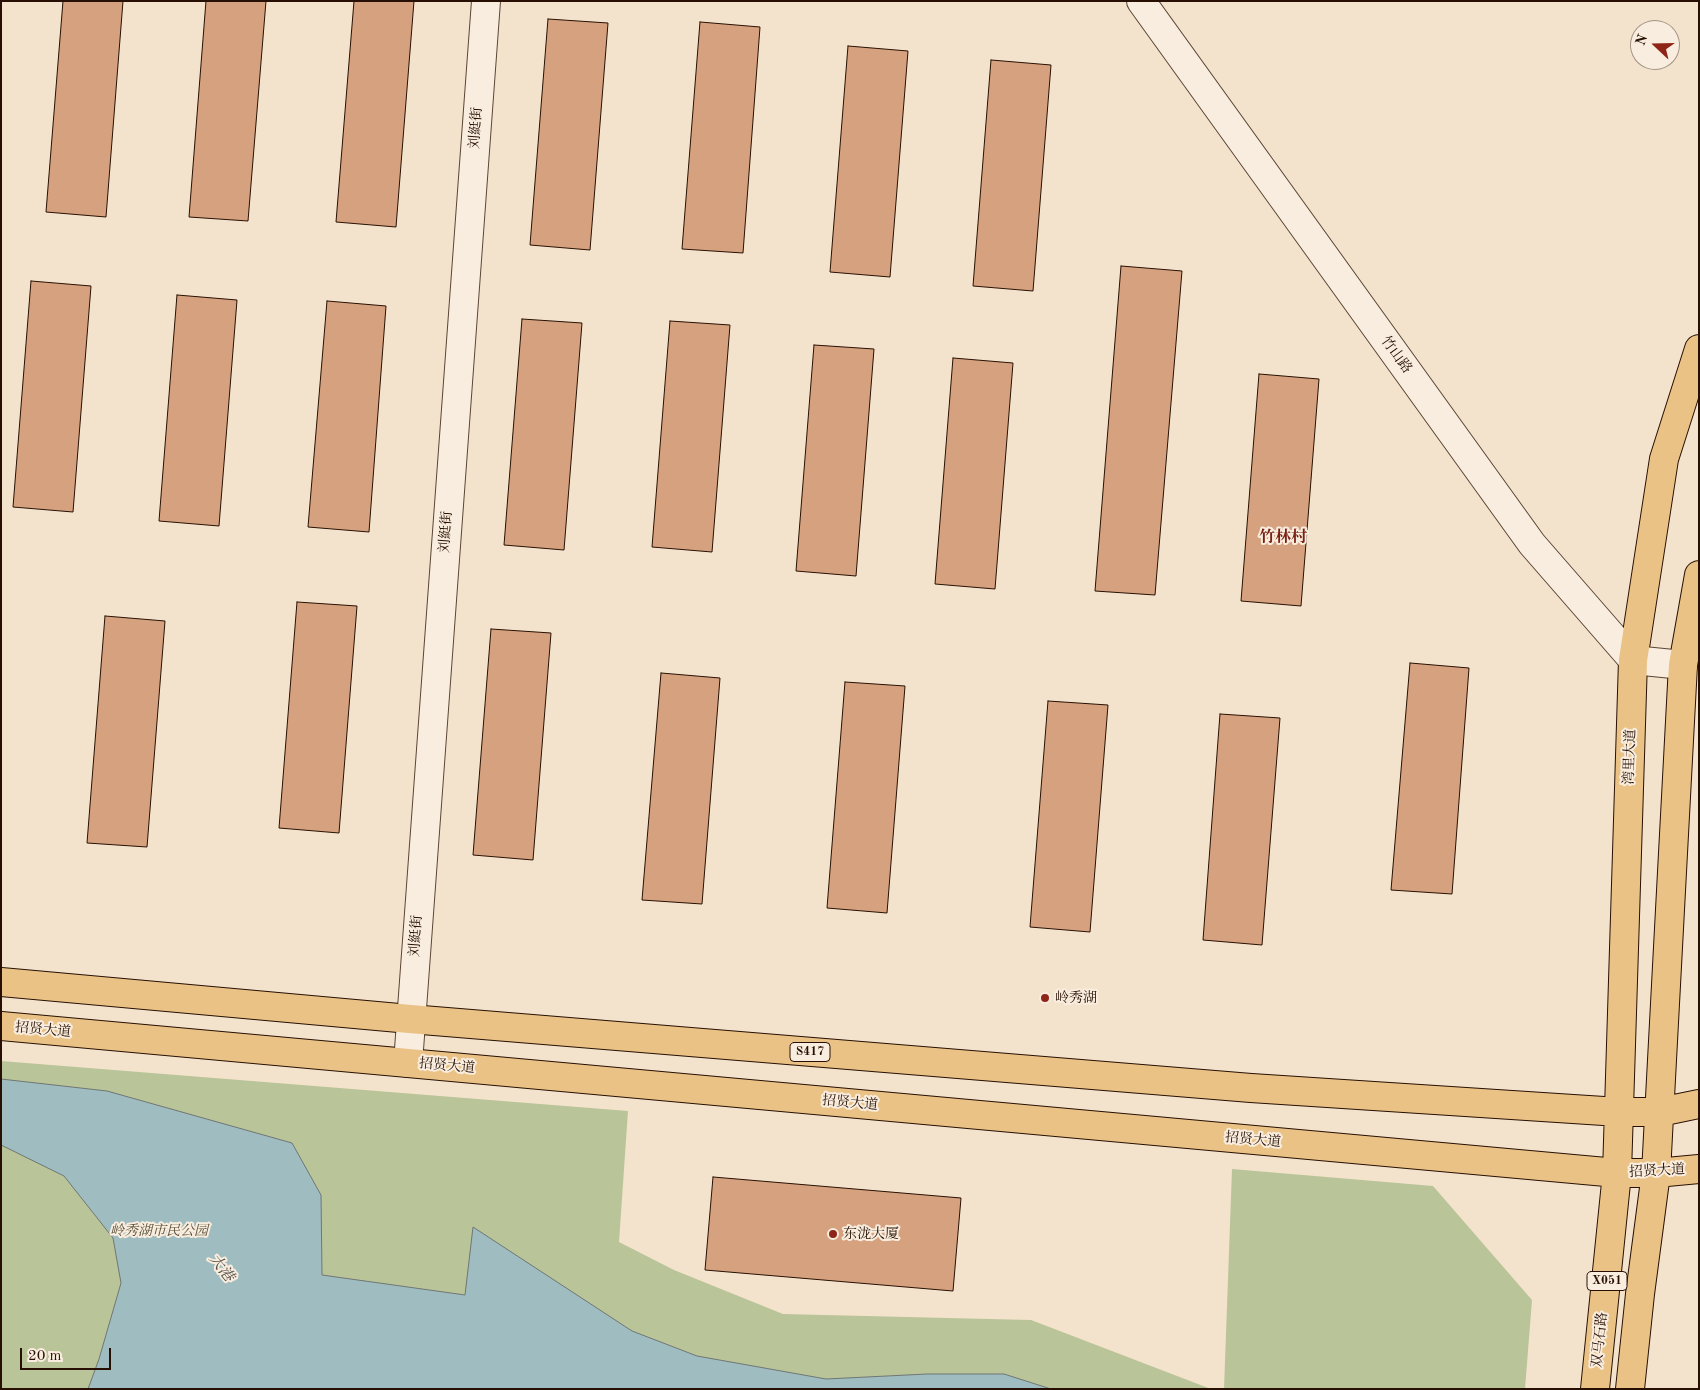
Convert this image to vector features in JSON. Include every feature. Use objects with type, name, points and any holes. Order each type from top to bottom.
[{"type":"main road","name":"湾里大道","points":[[1617,1173],[1633,660],[1664,459],[1699,349]]},
{"type":"main road","points":[[1656,1174],[1683,665],[1699,575]]},
{"type":"main road","name":"S417","points":[[1,982],[410,1019],[1241,1087],[1619,1112]]},
{"type":"main road","name":"招贤大道","points":[[1,1026],[1617,1173],[1656,1174],[1699,1169]]},
{"type":"main road","points":[[1619,1112],[1660,1112],[1699,1104]]},
{"type":"main road","name":"双马石路","points":[[1595,1389],[1617,1173]]},
{"type":"main road","name":"X051","points":[[1630,1389],[1656,1174]]},
{"type":"street","name":"刘綎街","points":[[408,1063],[486,1]]},
{"type":"street","name":"竹山路","points":[[1141,1],[1532,544],[1633,660]]},
{"type":"street","points":[[1633,660],[1683,665]]},
{"type":"green space","name":"岭秀湖市民公园","points":[[1,1061],[628,1111],[619,1242],[674,1270],[783,1314],[1031,1320],[1211,1389],[1,1389]]},
{"type":"green space","points":[[1232,1169],[1433,1186],[1532,1300],[1525,1389],[1224,1389]]},
{"type":"water","name":"大港","points":[[1,1079],[107,1091],[292,1143],[321,1195],[322,1275],[465,1295],[473,1227],[632,1331],[697,1356],[826,1379],[927,1374],[1004,1374],[1051,1389],[88,1389],[99,1359],[121,1283],[113,1238],[64,1176],[1,1145]]},
{"type":"building","points":[[63,1],[123,1],[106,217],[46,212]]},
{"type":"building","points":[[206,1],[266,1],[248,221],[189,217]]},
{"type":"building","points":[[354,1],[414,1],[396,227],[336,222]]},
{"type":"building","points":[[548,19],[608,23],[590,250],[530,245]]},
{"type":"building","points":[[700,22],[760,27],[743,253],[682,249]]},
{"type":"building","points":[[848,46],[908,51],[890,277],[830,272]]},
{"type":"building","points":[[991,60],[1051,65],[1033,291],[973,286]]},
{"type":"building","points":[[1121,266],[1182,271],[1155,595],[1095,591]]},
{"type":"building","points":[[31,281],[91,286],[73,512],[13,507]]},
{"type":"building","points":[[177,295],[237,300],[219,526],[159,521]]},
{"type":"building","points":[[327,301],[386,306],[369,532],[308,527]]},
{"type":"building","points":[[522,319],[582,323],[564,550],[504,545]]},
{"type":"building","points":[[670,321],[730,325],[712,552],[652,547]]},
{"type":"building","points":[[814,345],[874,349],[856,576],[796,571]]},
{"type":"building","points":[[953,358],[1013,363],[995,589],[935,584]]},
{"type":"building","points":[[1259,374],[1319,379],[1301,606],[1241,601]]},
{"type":"building","points":[[297,602],[357,606],[339,833],[279,828]]},
{"type":"building","points":[[105,616],[165,621],[147,847],[87,843]]},
{"type":"building","points":[[491,629],[551,633],[533,860],[473,855]]},
{"type":"building","points":[[1410,663],[1469,668],[1452,894],[1391,890]]},
{"type":"building","points":[[661,673],[720,678],[702,904],[642,900]]},
{"type":"building","points":[[845,682],[905,686],[887,913],[827,908]]},
{"type":"building","points":[[1048,701],[1108,705],[1090,932],[1030,927]]},
{"type":"building","points":[[1220,714],[1280,718],[1262,945],[1203,940]]},
{"type":"building","name":"东泷大厦","points":[[713,1177],[961,1198],[953,1291],[705,1270]]},
{"type":"place","name":"岭秀湖","points":[[1045,998]]},
{"type":"place","name":"东泷大厦","points":[[833,1234]]},
{"type":"district","name":"竹林村","points":[[1283,538]]}]
